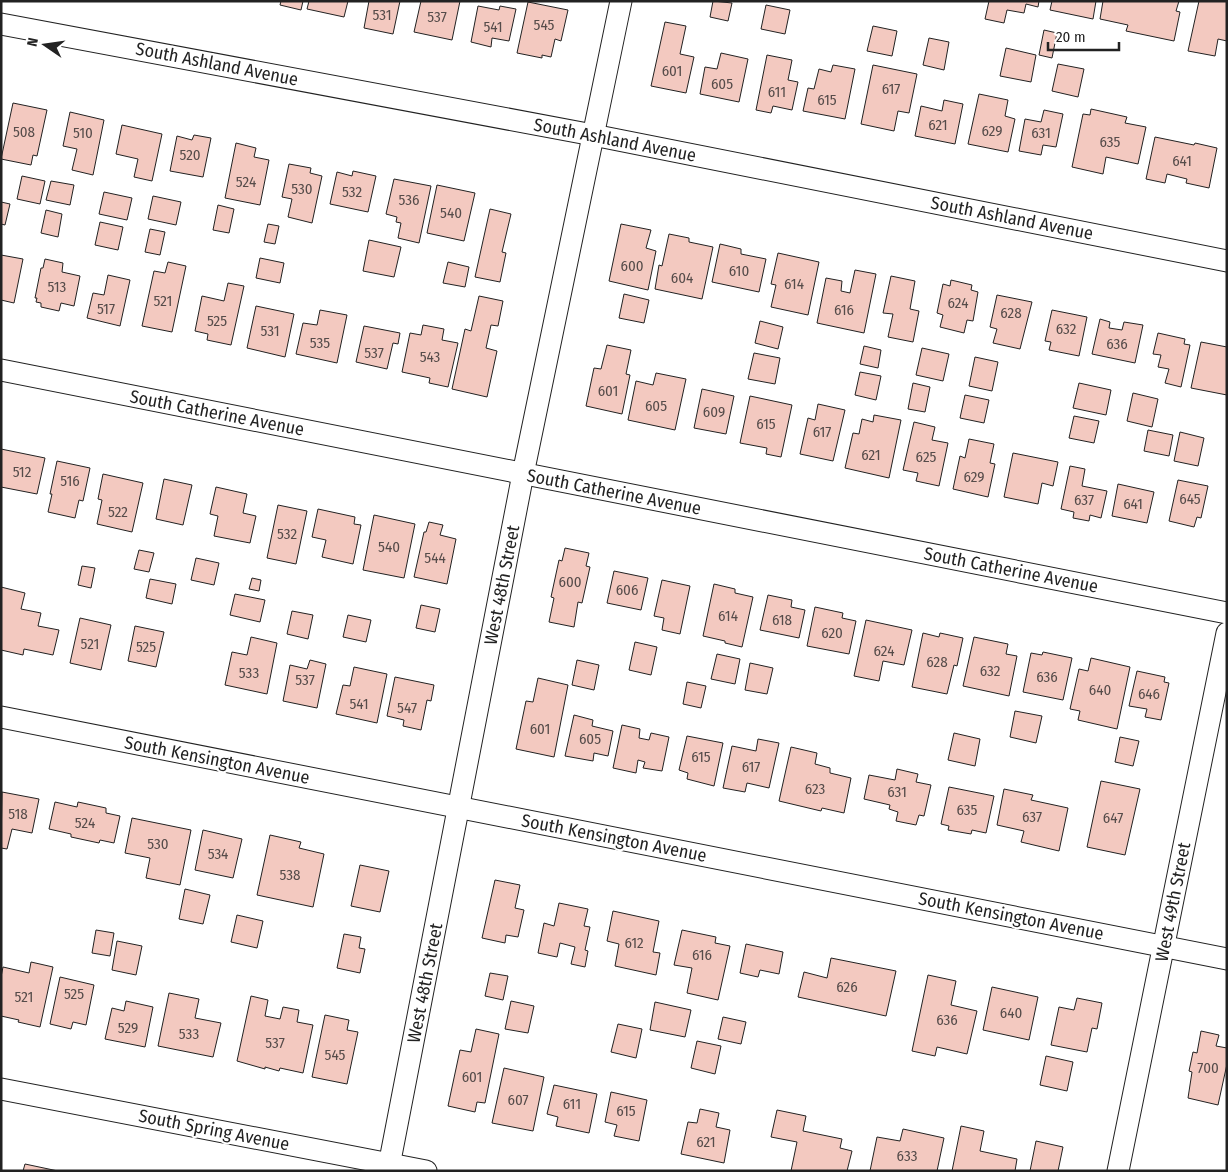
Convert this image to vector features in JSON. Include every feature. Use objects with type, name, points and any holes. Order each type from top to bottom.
[{"type":"street","name":"West 48th Street","points":[[389,1167],[523,474],[621,1]]},
{"type":"street","name":"South Ashland Avenue","points":[[1,24],[593,135],[1227,261]]},
{"type":"street","name":"South Catherine Avenue","points":[[1,370],[1227,613]]},
{"type":"street","name":"West 49th Street","points":[[1118,1171],[1227,633]]},
{"type":"street","name":"South Kensington Avenue","points":[[1,717],[1227,959]]},
{"type":"street","name":"South Spring Avenue","points":[[1,1089],[389,1167],[426,1171]]},
{"type":"building","points":[[281,1],[303,1],[301,10],[280,5]]},
{"type":"building","points":[[309,1],[348,1],[344,17],[307,9]]},
{"type":"building","points":[[369,1],[400,1],[393,34],[364,28]]},
{"type":"building","points":[[421,1],[460,1],[452,40],[414,32]]},
{"type":"building","points":[[713,1],[732,3],[728,21],[710,17]]},
{"type":"building","points":[[989,1],[1039,1],[1038,7],[1026,4],[1024,13],[1007,10],[1004,23],[985,19]]},
{"type":"building","points":[[1052,1],[1096,1],[1093,19],[1050,10]]},
{"type":"building","points":[[1103,1],[1179,1],[1176,11],[1180,12],[1174,41],[1126,31],[1128,25],[1100,19]]},
{"type":"building","points":[[1199,1],[1227,1],[1227,41],[1218,39],[1215,56],[1188,51]]},
{"type":"building","points":[[528,2],[568,10],[561,41],[555,39],[551,57],[542,55],[542,58],[517,53]]},
{"type":"building","points":[[766,5],[790,10],[785,34],[761,29]]},
{"type":"building","points":[[478,6],[499,10],[500,6],[516,9],[509,41],[492,38],[491,47],[471,42]]},
{"type":"building","points":[[665,22],[686,26],[680,54],[694,57],[686,93],[651,86]]},
{"type":"building","points":[[873,26],[897,31],[892,56],[867,51]]},
{"type":"building","points":[[1044,30],[1057,33],[1052,58],[1039,55]]},
{"type":"building","points":[[929,38],[949,42],[944,70],[923,65]]},
{"type":"building","points":[[1006,48],[1036,55],[1031,82],[1000,76]]},
{"type":"building","points":[[721,53],[748,59],[739,102],[700,94],[705,67],[717,69]]},
{"type":"building","points":[[767,55],[792,60],[788,80],[798,82],[792,110],[773,106],[771,113],[756,110]]},
{"type":"building","points":[[1058,64],[1084,69],[1078,97],[1052,91]]},
{"type":"building","points":[[833,65],[855,69],[845,119],[803,111],[808,88],[814,89],[819,69],[831,72]]},
{"type":"building","points":[[873,65],[917,74],[909,113],[898,111],[894,131],[861,124]]},
{"type":"building","points":[[979,94],[1008,100],[1005,116],[1015,119],[1008,152],[968,144]]},
{"type":"building","points":[[944,100],[963,104],[955,144],[915,136],[921,106],[942,111]]},
{"type":"building","points":[[13,103],[47,110],[37,156],[33,155],[31,165],[1,159]]},
{"type":"building","points":[[1091,109],[1127,117],[1125,123],[1146,127],[1138,164],[1106,157],[1103,174],[1072,167],[1083,114],[1090,115]]},
{"type":"building","points":[[1044,110],[1063,114],[1056,147],[1043,145],[1041,155],[1019,151],[1025,119],[1041,122]]},
{"type":"building","points":[[70,112],[104,120],[93,175],[72,170],[77,149],[63,146]]},
{"type":"building","points":[[122,125],[162,134],[152,181],[134,177],[138,159],[116,154]]},
{"type":"building","points":[[194,135],[211,138],[203,177],[170,171],[177,136],[192,140]]},
{"type":"building","points":[[1155,137],[1217,148],[1209,188],[1186,183],[1187,179],[1167,174],[1165,183],[1146,179]]},
{"type":"building","points":[[236,143],[256,148],[254,157],[269,160],[260,205],[225,198]]},
{"type":"building","points":[[289,164],[311,168],[310,173],[322,176],[312,223],[288,217],[292,199],[282,197]]},
{"type":"building","points":[[353,171],[376,176],[368,212],[330,204],[337,172],[352,176]]},
{"type":"building","points":[[22,176],[45,181],[40,204],[17,199]]},
{"type":"building","points":[[394,179],[431,186],[419,243],[398,238],[401,223],[396,222],[397,217],[386,214]]},
{"type":"building","points":[[51,181],[74,185],[70,205],[46,200]]},
{"type":"building","points":[[437,185],[475,193],[464,241],[427,233]]},
{"type":"building","points":[[104,192],[132,198],[127,220],[99,214]]},
{"type":"building","points":[[153,196],[181,202],[176,225],[148,219]]},
{"type":"building","points":[[1,202],[10,204],[5,225],[1,224]]},
{"type":"building","points":[[218,205],[234,209],[229,233],[213,230]]},
{"type":"building","points":[[490,209],[511,214],[502,252],[506,253],[500,282],[475,277]]},
{"type":"building","points":[[46,210],[62,214],[58,237],[41,233]]},
{"type":"building","points":[[100,222],[123,227],[118,250],[95,245]]},
{"type":"building","points":[[268,224],[279,226],[275,244],[264,242]]},
{"type":"building","points":[[621,224],[651,230],[646,248],[656,251],[648,290],[609,281]]},
{"type":"building","points":[[150,229],[165,232],[160,255],[145,252]]},
{"type":"building","points":[[669,234],[689,238],[689,242],[713,247],[702,299],[655,289],[659,265],[662,266]]},
{"type":"building","points":[[369,240],[401,247],[394,277],[363,271]]},
{"type":"building","points":[[720,244],[741,249],[741,254],[766,259],[759,292],[712,282]]},
{"type":"building","points":[[778,253],[819,262],[808,315],[771,307],[776,285],[771,284]]},
{"type":"building","points":[[1,255],[23,259],[14,303],[1,300]]},
{"type":"building","points":[[260,258],[284,263],[280,283],[256,278]]},
{"type":"building","points":[[45,259],[63,263],[62,272],[80,276],[74,306],[61,303],[59,311],[41,307],[41,303],[36,302],[37,298],[35,298],[41,268],[43,268]]},
{"type":"building","points":[[168,262],[186,266],[172,332],[142,326],[154,271],[165,273]]},
{"type":"building","points":[[448,262],[469,267],[465,287],[443,283]]},
{"type":"building","points":[[855,270],[876,274],[864,333],[817,323],[826,278],[842,281],[841,291],[850,293]]},
{"type":"building","points":[[108,275],[130,280],[120,326],[87,318],[93,293],[104,295]]},
{"type":"building","points":[[891,276],[915,281],[910,309],[919,311],[913,342],[888,337],[893,314],[883,313]]},
{"type":"building","points":[[951,280],[972,285],[971,290],[978,292],[973,321],[967,320],[964,333],[940,327],[943,315],[937,313],[943,284],[950,286]]},
{"type":"building","points":[[228,283],[244,286],[231,345],[207,340],[208,334],[195,331],[202,296],[224,301]]},
{"type":"building","points":[[624,294],[649,300],[644,323],[619,318]]},
{"type":"building","points":[[997,295],[1032,302],[1020,349],[993,343],[997,329],[990,327]]},
{"type":"building","points":[[479,296],[503,301],[498,326],[491,325],[486,348],[497,351],[487,397],[452,389],[465,329],[471,331]]},
{"type":"building","points":[[256,306],[294,314],[285,357],[247,348]]},
{"type":"building","points":[[320,310],[347,315],[337,363],[296,354],[303,323],[317,325]]},
{"type":"building","points":[[1052,310],[1087,317],[1079,356],[1049,350],[1051,342],[1045,341]]},
{"type":"building","points":[[1100,319],[1110,322],[1109,328],[1122,330],[1124,322],[1143,325],[1135,363],[1092,354]]},
{"type":"building","points":[[760,321],[783,327],[778,349],[755,343]]},
{"type":"building","points":[[423,325],[444,329],[442,340],[458,343],[448,387],[429,383],[430,378],[402,372],[410,333],[421,335]]},
{"type":"building","points":[[364,326],[400,333],[398,344],[393,343],[387,369],[356,362]]},
{"type":"building","points":[[1158,333],[1185,339],[1184,344],[1190,345],[1181,387],[1165,383],[1169,369],[1158,367],[1161,355],[1153,354]]},
{"type":"building","points":[[1201,342],[1227,347],[1227,395],[1191,388]]},
{"type":"building","points":[[607,345],[631,350],[626,374],[630,375],[622,414],[586,406],[594,368],[601,369]]},
{"type":"building","points":[[864,346],[881,350],[878,368],[860,364]]},
{"type":"building","points":[[922,348],[949,354],[943,381],[916,375]]},
{"type":"building","points":[[754,353],[780,358],[775,384],[748,379]]},
{"type":"building","points":[[975,357],[998,362],[992,391],[969,386]]},
{"type":"building","points":[[860,372],[881,376],[876,400],[855,395]]},
{"type":"building","points":[[656,373],[686,379],[675,430],[628,420],[636,381],[653,385]]},
{"type":"building","points":[[913,383],[930,387],[925,412],[908,409]]},
{"type":"building","points":[[1079,383],[1111,390],[1106,415],[1073,408]]},
{"type":"building","points":[[702,389],[734,396],[726,434],[694,428]]},
{"type":"building","points":[[1133,393],[1158,399],[1152,427],[1127,421]]},
{"type":"building","points":[[965,395],[989,400],[984,423],[960,418]]},
{"type":"building","points":[[750,396],[792,405],[781,457],[766,454],[767,448],[740,443]]},
{"type":"building","points":[[818,404],[845,410],[833,461],[800,454],[808,418],[815,420]]},
{"type":"building","points":[[874,415],[901,420],[889,478],[845,468],[853,433],[859,434],[862,419],[873,422]]},
{"type":"building","points":[[1074,416],[1099,421],[1094,443],[1069,438]]},
{"type":"building","points":[[914,422],[935,427],[932,440],[948,443],[939,486],[916,481],[918,473],[903,470]]},
{"type":"building","points":[[1148,430],[1173,435],[1169,456],[1144,451]]},
{"type":"building","points":[[1180,432],[1204,438],[1198,466],[1174,461]]},
{"type":"building","points":[[969,439],[994,444],[990,463],[995,464],[988,497],[953,489],[960,456],[965,458]]},
{"type":"building","points":[[1,449],[45,458],[37,494],[1,487]]},
{"type":"building","points":[[1013,453],[1058,462],[1053,486],[1042,483],[1038,504],[1004,497]]},
{"type":"building","points":[[57,461],[90,468],[83,501],[79,500],[75,518],[48,512]]},
{"type":"building","points":[[1070,466],[1085,469],[1082,486],[1107,491],[1101,518],[1090,515],[1089,521],[1073,518],[1074,512],[1061,509]]},
{"type":"building","points":[[103,474],[143,483],[132,532],[97,524],[102,500],[98,499]]},
{"type":"building","points":[[164,479],[192,485],[183,525],[156,519]]},
{"type":"building","points":[[1178,480],[1208,486],[1201,518],[1197,517],[1194,527],[1169,521]]},
{"type":"building","points":[[1118,484],[1154,492],[1147,523],[1112,516]]},
{"type":"building","points":[[216,487],[247,494],[243,513],[256,516],[250,543],[214,536],[218,516],[210,514]]},
{"type":"building","points":[[278,505],[307,511],[296,564],[267,558]]},
{"type":"building","points":[[318,509],[355,517],[354,524],[361,525],[353,564],[322,557],[326,540],[312,537]]},
{"type":"building","points":[[374,515],[415,524],[404,578],[363,570]]},
{"type":"building","points":[[429,522],[443,525],[440,535],[456,539],[447,584],[414,577],[424,532],[426,532]]},
{"type":"building","points":[[565,548],[589,553],[586,566],[590,567],[582,603],[578,602],[574,627],[549,622],[554,598],[551,597],[559,560],[562,561]]},
{"type":"building","points":[[139,550],[154,553],[149,572],[134,569]]},
{"type":"building","points":[[196,558],[219,563],[214,585],[191,580]]},
{"type":"building","points":[[82,566],[95,568],[91,588],[78,585]]},
{"type":"building","points":[[614,571],[648,578],[641,610],[607,603]]},
{"type":"building","points":[[252,578],[261,580],[259,591],[249,589]]},
{"type":"building","points":[[150,579],[176,584],[172,604],[146,598]]},
{"type":"building","points":[[662,580],[690,586],[680,634],[662,630],[664,618],[654,616]]},
{"type":"building","points":[[714,584],[735,589],[735,593],[753,597],[742,647],[703,636]]},
{"type":"building","points":[[1,587],[25,593],[21,609],[41,613],[38,626],[59,630],[53,655],[24,649],[23,655],[1,650]]},
{"type":"building","points":[[235,594],[265,600],[260,622],[230,615]]},
{"type":"building","points":[[768,595],[792,600],[791,607],[805,610],[799,638],[760,630]]},
{"type":"building","points":[[421,605],[440,609],[435,632],[416,628]]},
{"type":"building","points":[[815,607],[843,613],[842,618],[856,621],[849,654],[807,646]]},
{"type":"building","points":[[292,611],[313,615],[308,639],[287,634]]},
{"type":"building","points":[[348,615],[371,620],[366,642],[343,637]]},
{"type":"building","points":[[80,618],[111,625],[101,670],[70,663]]},
{"type":"building","points":[[866,620],[912,630],[904,665],[883,661],[879,681],[854,676]]},
{"type":"building","points":[[135,626],[164,632],[156,667],[128,661]]},
{"type":"building","points":[[923,633],[939,637],[940,633],[963,638],[957,666],[954,665],[947,694],[912,687]]},
{"type":"building","points":[[251,637],[277,643],[267,694],[225,685],[232,652],[247,655]]},
{"type":"building","points":[[974,637],[1008,644],[1006,654],[1017,656],[1009,696],[963,686]]},
{"type":"building","points":[[635,642],[657,647],[651,675],[629,670]]},
{"type":"building","points":[[1043,652],[1072,658],[1063,700],[1023,692],[1031,653],[1042,655]]},
{"type":"building","points":[[717,654],[740,659],[735,684],[711,679]]},
{"type":"building","points":[[1091,658],[1130,667],[1117,729],[1078,720],[1080,711],[1070,709],[1079,669],[1088,671]]},
{"type":"building","points":[[310,660],[326,664],[317,708],[283,701],[290,665],[307,669]]},
{"type":"building","points":[[577,660],[599,665],[594,690],[572,685]]},
{"type":"building","points":[[750,663],[773,668],[767,694],[745,690]]},
{"type":"building","points":[[354,667],[387,674],[377,723],[336,714],[343,685],[350,686]]},
{"type":"building","points":[[1137,671],[1165,677],[1164,682],[1169,683],[1161,720],[1145,717],[1147,709],[1129,706]]},
{"type":"building","points":[[395,677],[434,685],[431,701],[427,700],[421,730],[403,726],[404,720],[387,716]]},
{"type":"building","points":[[538,678],[568,685],[554,757],[516,749],[526,701],[533,702]]},
{"type":"building","points":[[687,682],[706,686],[701,708],[683,704]]},
{"type":"building","points":[[1015,711],[1042,716],[1036,743],[1010,737]]},
{"type":"building","points":[[574,715],[593,720],[592,726],[613,731],[608,756],[594,753],[593,761],[565,756]]},
{"type":"building","points":[[622,725],[640,729],[639,738],[649,740],[651,733],[669,737],[662,771],[643,768],[645,762],[638,760],[636,773],[613,768]]},
{"type":"building","points":[[954,733],[980,739],[975,766],[948,760]]},
{"type":"building","points":[[687,736],[723,743],[714,786],[687,779],[688,773],[679,770]]},
{"type":"building","points":[[1120,737],[1139,741],[1133,766],[1115,762]]},
{"type":"building","points":[[758,739],[779,743],[769,788],[747,783],[745,792],[723,788],[732,746],[756,751]]},
{"type":"building","points":[[791,747],[817,753],[815,764],[830,768],[830,773],[851,778],[844,813],[822,808],[821,811],[779,801]]},
{"type":"building","points":[[897,769],[918,774],[916,782],[931,785],[924,816],[919,815],[916,825],[896,821],[898,812],[889,809],[890,805],[864,799],[869,775],[895,780]]},
{"type":"building","points":[[1101,781],[1140,789],[1125,855],[1087,847]]},
{"type":"building","points":[[949,787],[994,796],[986,833],[972,830],[971,834],[948,830],[949,826],[941,824]]},
{"type":"building","points":[[1004,789],[1033,795],[1031,800],[1068,808],[1059,851],[1021,842],[1024,831],[997,825]]},
{"type":"building","points":[[2,792],[39,799],[32,833],[12,829],[7,849],[1,848]]},
{"type":"building","points":[[55,802],[77,807],[78,802],[106,808],[106,813],[120,816],[114,843],[100,840],[99,843],[71,837],[71,834],[49,829]]},
{"type":"building","points":[[132,818],[191,830],[180,885],[146,878],[150,858],[125,853]]},
{"type":"building","points":[[203,830],[242,839],[233,878],[195,870]]},
{"type":"building","points":[[270,835],[301,842],[299,848],[324,854],[313,907],[257,895]]},
{"type":"building","points":[[360,865],[389,871],[380,912],[351,906]]},
{"type":"building","points":[[495,880],[520,885],[515,908],[524,910],[518,937],[506,935],[505,943],[482,938]]},
{"type":"building","points":[[185,889],[210,895],[203,924],[179,919]]},
{"type":"building","points":[[559,903],[588,909],[584,926],[590,927],[585,950],[588,951],[585,967],[571,964],[575,947],[560,943],[557,957],[538,953],[544,923],[554,926]]},
{"type":"building","points":[[613,911],[659,921],[653,952],[660,953],[656,975],[615,966],[619,944],[607,941]]},
{"type":"building","points":[[237,915],[263,921],[257,948],[231,942]]},
{"type":"building","points":[[96,930],[114,933],[110,956],[92,953]]},
{"type":"building","points":[[682,930],[716,937],[715,943],[730,946],[718,1000],[687,993],[692,968],[674,965]]},
{"type":"building","points":[[344,934],[361,937],[359,948],[365,949],[360,973],[337,968]]},
{"type":"building","points":[[117,941],[142,946],[136,975],[112,970]]},
{"type":"building","points":[[746,944],[783,952],[779,974],[760,970],[758,977],[740,973]]},
{"type":"building","points":[[831,958],[896,971],[886,1016],[798,997],[804,972],[827,978]]},
{"type":"building","points":[[31,962],[53,967],[40,1027],[1,1016],[1,977],[3,967],[29,973]]},
{"type":"building","points":[[490,973],[508,976],[503,1000],[485,996]]},
{"type":"building","points":[[928,975],[956,981],[951,1005],[977,1011],[967,1054],[937,1047],[935,1056],[912,1051]]},
{"type":"building","points":[[60,977],[94,985],[86,1025],[73,1022],[71,1029],[50,1024]]},
{"type":"building","points":[[992,987],[1038,997],[1029,1040],[983,1030]]},
{"type":"building","points":[[169,993],[199,999],[195,1018],[221,1023],[213,1057],[158,1046]]},
{"type":"building","points":[[251,996],[268,1000],[265,1016],[280,1019],[283,1007],[299,1010],[297,1022],[313,1025],[303,1073],[280,1068],[279,1071],[265,1067],[265,1069],[237,1061]]},
{"type":"building","points":[[1077,998],[1102,1003],[1097,1029],[1092,1028],[1087,1052],[1051,1045],[1059,1007],[1074,1010]]},
{"type":"building","points":[[126,1001],[153,1007],[145,1047],[105,1039],[112,1008],[124,1011]]},
{"type":"building","points":[[511,1001],[534,1006],[528,1033],[505,1029]]},
{"type":"building","points":[[655,1002],[691,1010],[685,1037],[650,1030]]},
{"type":"building","points":[[325,1015],[349,1020],[347,1030],[358,1032],[347,1084],[312,1077]]},
{"type":"building","points":[[723,1017],[746,1022],[741,1044],[718,1039]]},
{"type":"building","points":[[618,1024],[642,1029],[636,1058],[611,1052]]},
{"type":"building","points":[[476,1029],[499,1034],[485,1103],[477,1102],[475,1112],[448,1106],[460,1050],[471,1052]]},
{"type":"building","points":[[1201,1031],[1219,1035],[1216,1046],[1227,1048],[1227,1064],[1218,1105],[1188,1098],[1192,1072],[1189,1071],[1193,1052],[1197,1053]]},
{"type":"building","points":[[697,1041],[721,1046],[715,1074],[691,1068]]},
{"type":"building","points":[[1046,1056],[1073,1062],[1067,1091],[1040,1085]]},
{"type":"building","points":[[504,1068],[544,1077],[533,1131],[492,1123]]},
{"type":"building","points":[[554,1085],[597,1094],[589,1133],[556,1126],[558,1117],[547,1114]]},
{"type":"building","points":[[611,1092],[647,1100],[639,1141],[614,1136],[617,1125],[605,1122]]},
{"type":"building","points":[[700,1109],[719,1113],[716,1127],[730,1130],[724,1163],[681,1154],[688,1122],[697,1123]]},
{"type":"building","points":[[777,1110],[806,1116],[803,1131],[842,1139],[840,1148],[852,1151],[847,1171],[791,1171],[797,1142],[771,1137]]},
{"type":"building","points":[[961,1126],[984,1131],[980,1151],[1017,1159],[1015,1171],[952,1171]]},
{"type":"building","points":[[903,1129],[944,1138],[937,1171],[870,1171],[877,1137],[900,1141]]},
{"type":"building","points":[[1036,1141],[1063,1147],[1058,1171],[1030,1171]]},
{"type":"building","points":[[25,1164],[58,1171],[23,1171]]}]
